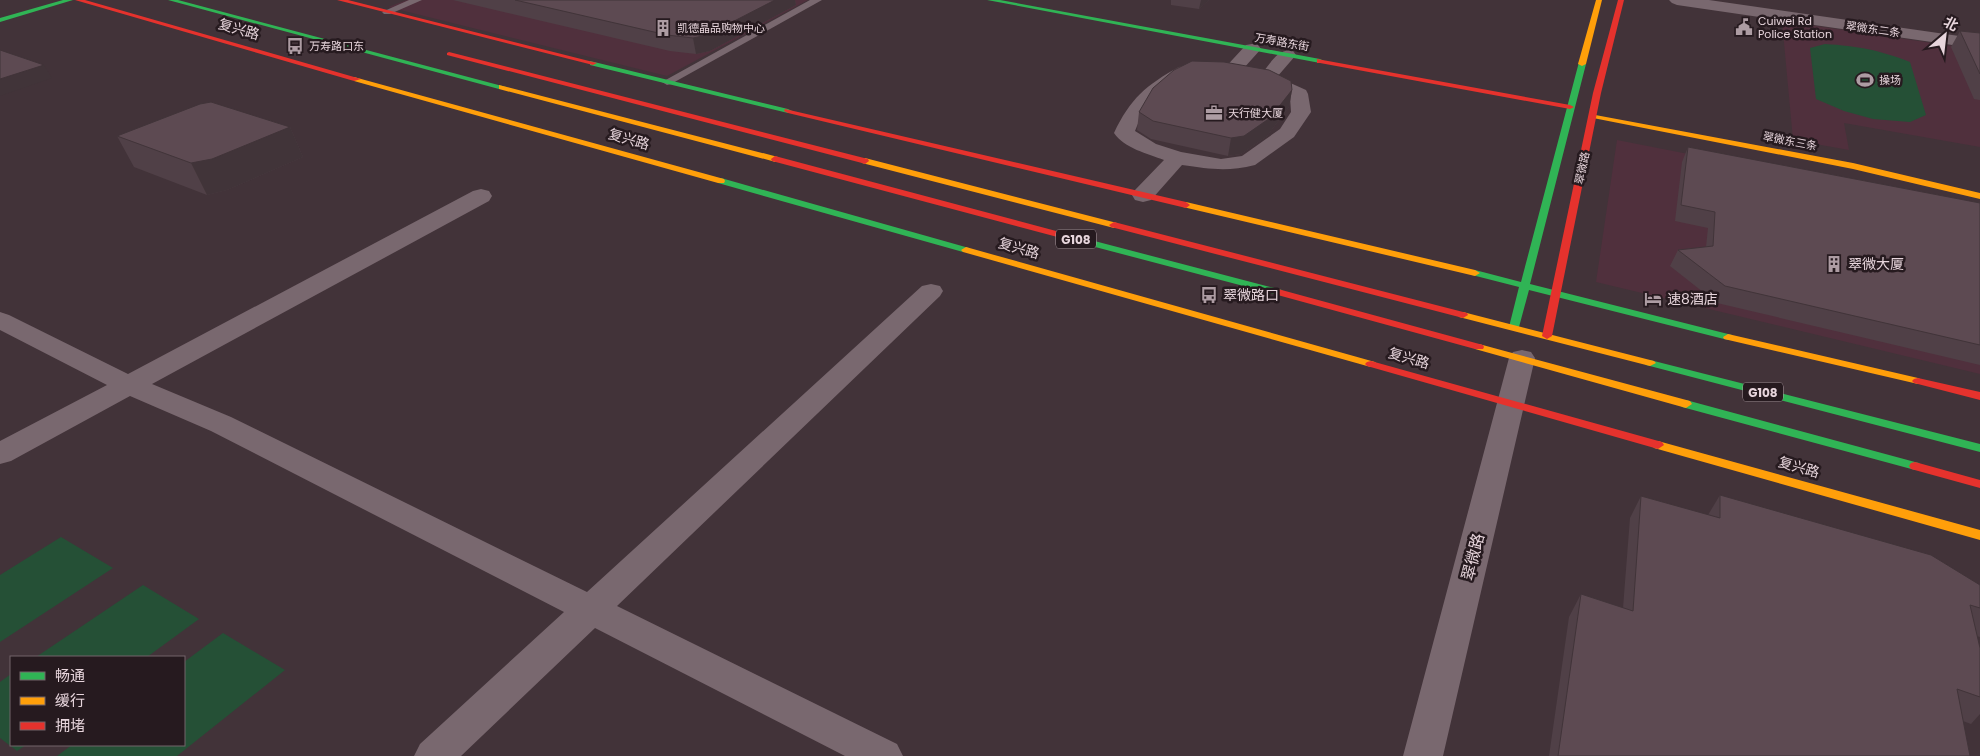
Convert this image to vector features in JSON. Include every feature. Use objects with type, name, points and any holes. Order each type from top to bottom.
[{"type":"main road","points":[[0,8],[28,0]]},
{"type":"main road","points":[[0,20],[70,0]]},
{"type":"main road","name":"复兴路","points":[[78,0],[1980,535]]},
{"type":"main road","name":"复兴路","points":[[170,0],[1522,358],[1980,484]]},
{"type":"main road","points":[[340,0],[667,82],[1525,285],[1666,323],[1980,396]]},
{"type":"main road","name":"万寿路东街","points":[[990,0],[1570,107]]},
{"type":"main road","name":"翠微路","points":[[1514,327],[1599,0]]},
{"type":"main road","name":"翠微路","points":[[1547,336],[1597,93],[1621,0]]},
{"type":"main road","name":"G108","points":[[438,52],[1980,448]]},
{"type":"main road","name":"翠微东三条","points":[[1593,116],[1853,166],[1980,196]]},
{"type":"street","name":"翠微东二条","points":[[1677,0],[1980,44]]},
{"type":"street","points":[[1215,72],[1252,49]]},
{"type":"street","points":[[1266,78],[1287,55]]},
{"type":"street","points":[[1185,71],[1215,72],[1266,78],[1299,94],[1302,112],[1287,133],[1248,161],[1221,165],[1176,158],[1149,148],[1124,133],[1132,112],[1152,89],[1185,71]]},
{"type":"street","points":[[1144,195],[1176,158]]},
{"type":"street","points":[[0,454],[481,196]]},
{"type":"street","points":[[434,756],[931,291]]},
{"type":"street","points":[[0,320],[129,385],[221,424],[883,756]]},
{"type":"street","name":"翠微路","points":[[1423,756],[1522,358]]},
{"type":"lane","points":[[387,12],[416,0]]},
{"type":"lane","points":[[667,82],[817,0]]},
{"type":"shaded area","name":"凯德晶品购物中心","points":[[407,0],[808,0],[667,76],[388,7]]},
{"type":"shaded area","points":[[1782,21],[1980,50],[1980,147],[1844,123],[1849,150],[1793,140]]},
{"type":"shaded area","name":"翠微大厦","points":[[1617,140],[1980,211],[1980,374],[1596,282]]},
{"type":"green space","name":"操场","points":[[1825,44],[1868,49],[1910,62],[1926,115],[1910,122],[1873,119],[1844,111],[1816,99],[1810,48]]},
{"type":"green space","points":[[61,537],[113,568],[0,642],[0,575]]},
{"type":"green space","points":[[143,585],[199,619],[148,656],[37,656]]},
{"type":"green space","points":[[223,633],[285,670],[177,756],[57,756],[71,746],[185,746],[185,661]]},
{"type":"green space","points":[[10,675],[10,746],[0,738],[0,682]]},
{"type":"green space","points":[[10,746],[24,746],[17,751]]},
{"type":"building","points":[[515,0],[775,0],[707,35],[693,38],[667,35]]},
{"type":"building","points":[[1960,31],[1980,33],[1980,74]]},
{"type":"building","points":[[0,50],[44,65],[0,79]]},
{"type":"building","name":"天行健大厦","points":[[1192,61],[1224,62],[1269,70],[1291,81],[1292,90],[1270,118],[1244,136],[1231,138],[1153,121],[1139,112],[1153,88],[1174,70]]},
{"type":"building","points":[[211,102],[290,127],[212,159],[191,163],[117,136],[200,104]]},
{"type":"building","name":"翠微大厦","points":[[1688,147],[1980,203],[1980,345],[1725,286],[1678,250],[1713,246],[1715,212],[1681,205]]},
{"type":"building","points":[[1720,495],[1931,555],[1980,585],[1980,608],[1970,605],[1980,648],[1980,697],[1957,689],[1970,756],[1558,756],[1581,594],[1633,611],[1641,496],[1720,518]]},
{"type":"traffic: fast","points":[[0,20],[70,0]]},
{"type":"traffic: fast","points":[[171,0],[502,87]]},
{"type":"traffic: fast","points":[[990,0],[1320,61]]},
{"type":"traffic: fast","points":[[593,63],[788,111]]},
{"type":"traffic: fast","points":[[1514,327],[1582,64]]},
{"type":"traffic: fast","points":[[721,181],[966,250]]},
{"type":"traffic: fast","points":[[1083,241],[1278,292]]},
{"type":"traffic: fast","points":[[1475,273],[1728,337]]},
{"type":"traffic: fast","points":[[1650,363],[1980,448]]},
{"type":"traffic: fast","points":[[1686,404],[1915,466]]},
{"type":"traffic: slow","points":[[1582,64],[1599,0]]},
{"type":"traffic: slow","points":[[357,79],[721,181]]},
{"type":"traffic: slow","points":[[502,87],[775,159]]},
{"type":"traffic: slow","points":[[1593,116],[1853,166],[1980,196]]},
{"type":"traffic: slow","points":[[865,161],[1114,225]]},
{"type":"traffic: slow","points":[[1186,205],[1475,273]]},
{"type":"traffic: slow","points":[[966,250],[1371,364]]},
{"type":"traffic: slow","points":[[1463,315],[1650,363]]},
{"type":"traffic: slow","points":[[1728,337],[1918,381]]},
{"type":"traffic: slow","points":[[1479,347],[1686,404]]},
{"type":"traffic: slow","points":[[1658,445],[1980,535]]},
{"type":"traffic: jam","points":[[78,0],[357,79]]},
{"type":"traffic: jam","points":[[340,0],[593,63]]},
{"type":"traffic: jam","points":[[1547,336],[1597,93],[1621,0]]},
{"type":"traffic: jam","points":[[449,54],[865,161]]},
{"type":"traffic: jam","points":[[1320,61],[1570,107]]},
{"type":"traffic: jam","points":[[788,111],[1186,205]]},
{"type":"traffic: jam","points":[[775,159],[1083,241]]},
{"type":"traffic: jam","points":[[1114,225],[1463,315]]},
{"type":"traffic: jam","points":[[1278,292],[1479,347]]},
{"type":"traffic: jam","points":[[1371,364],[1658,445]]},
{"type":"traffic: jam","points":[[1918,381],[1980,396]]},
{"type":"traffic: jam","points":[[1915,466],[1980,484]]},
{"type":"place","name":"Cuiwei Rd Police Station","points":[[1744,27]]},
{"type":"place","name":"凯德晶品购物中心","points":[[663,28]]},
{"type":"place","name":"万寿路口东","points":[[295,46]]},
{"type":"place","name":"操场","points":[[1865,80]]},
{"type":"place","name":"天行健大厦","points":[[1214,113]]},
{"type":"place","name":"翠微大厦","points":[[1834,264]]},
{"type":"place","name":"翠微路口","points":[[1209,295]]},
{"type":"place","name":"速8酒店","points":[[1653,299]]}]
